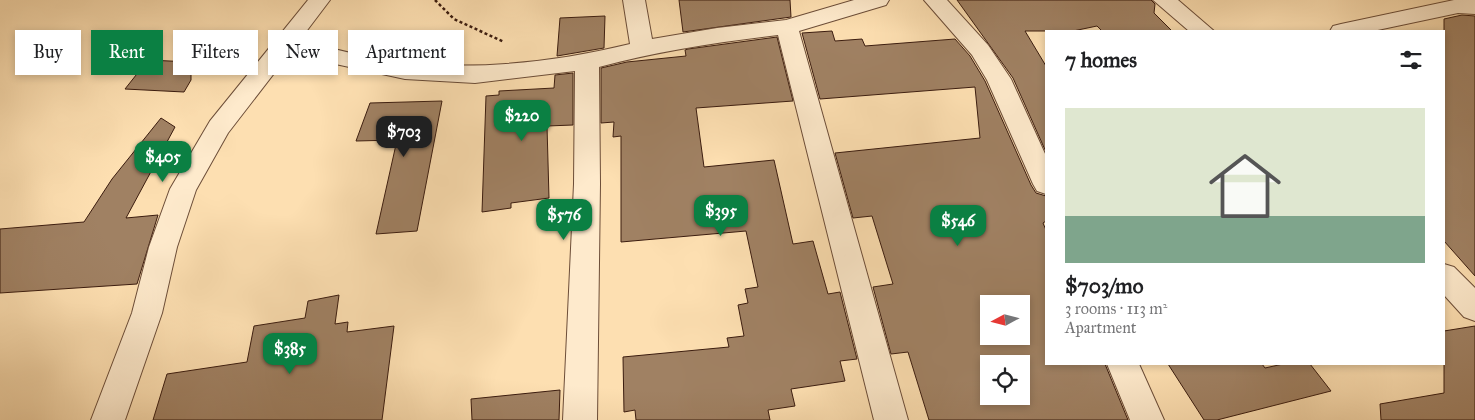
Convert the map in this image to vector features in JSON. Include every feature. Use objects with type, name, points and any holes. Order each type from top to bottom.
[{"type":"street","points":[[295,30],[319,0]]},
{"type":"street","points":[[634,0],[642,48]]},
{"type":"street","points":[[338,57],[405,71],[448,75],[475,75],[587,62],[642,48],[717,35],[787,27],[878,0]]},
{"type":"street","points":[[935,0],[980,50],[999,78],[1045,182]]},
{"type":"street","points":[[1164,0],[1202,30]]},
{"type":"street","points":[[1346,30],[1458,6],[1475,7]]},
{"type":"street","points":[[787,27],[891,420]]},
{"type":"street","points":[[580,420],[587,184],[587,62]]},
{"type":"street","points":[[108,420],[147,313],[163,247],[183,189],[219,127],[268,64]]},
{"type":"street","points":[[1445,277],[1475,308]]},
{"type":"street","points":[[1123,365],[1147,420]]},
{"type":"path","points":[[435,0],[454,18],[510,44]]},
{"type":"building","points":[[679,0],[790,0],[791,17],[683,32]]},
{"type":"building","points":[[957,0],[1151,0],[1155,4],[1154,13],[1171,30],[1101,30],[1097,26],[1078,30],[1025,31],[1045,64],[1045,150],[1013,78]]},
{"type":"building","points":[[1462,15],[1475,16],[1475,276],[1445,242],[1444,19]]},
{"type":"building","points":[[605,16],[604,48],[557,56],[560,18]]},
{"type":"building","points":[[832,31],[835,41],[862,39],[865,46],[955,39],[970,56],[985,81],[1031,185],[1036,193],[1045,196],[1045,222],[1043,223],[1045,228],[1045,365],[1105,365],[1128,420],[929,420],[908,352],[891,354],[873,287],[893,284],[872,216],[853,218],[835,153],[980,138],[975,87],[820,99],[802,33]]},
{"type":"building","points":[[777,37],[793,101],[696,108],[704,167],[774,160],[793,244],[813,241],[828,294],[840,292],[857,359],[840,361],[845,381],[791,389],[795,406],[768,410],[770,420],[636,420],[635,410],[624,412],[623,357],[729,347],[727,338],[744,336],[738,305],[748,303],[745,289],[758,287],[746,231],[621,242],[621,136],[613,137],[614,122],[601,123],[601,68],[627,62],[686,56],[685,50],[688,49]]},
{"type":"building","points":[[163,61],[173,61],[173,75],[191,75],[191,80],[184,92],[125,89],[136,75],[163,75]]},
{"type":"building","points":[[573,73],[573,125],[547,126],[549,198],[511,203],[511,208],[482,212],[486,96],[499,95],[499,91],[554,88],[555,75]]},
{"type":"building","points":[[442,101],[417,231],[376,234],[397,140],[356,141],[370,103]]},
{"type":"building","points":[[161,118],[175,127],[126,218],[158,215],[137,284],[0,293],[0,229],[84,222],[112,179]]},
{"type":"building","points":[[339,295],[335,324],[348,322],[347,332],[394,326],[382,420],[153,420],[167,374],[247,362],[254,326],[305,318],[308,301]]},
{"type":"building","points":[[1475,326],[1475,420],[1381,420],[1380,404],[1444,393],[1445,331]]},
{"type":"building","points":[[1169,365],[1263,365],[1265,368],[1278,365],[1311,365],[1331,391],[1217,420],[1204,420]]},
{"type":"building","points":[[560,390],[559,420],[472,420],[471,399]]}]
